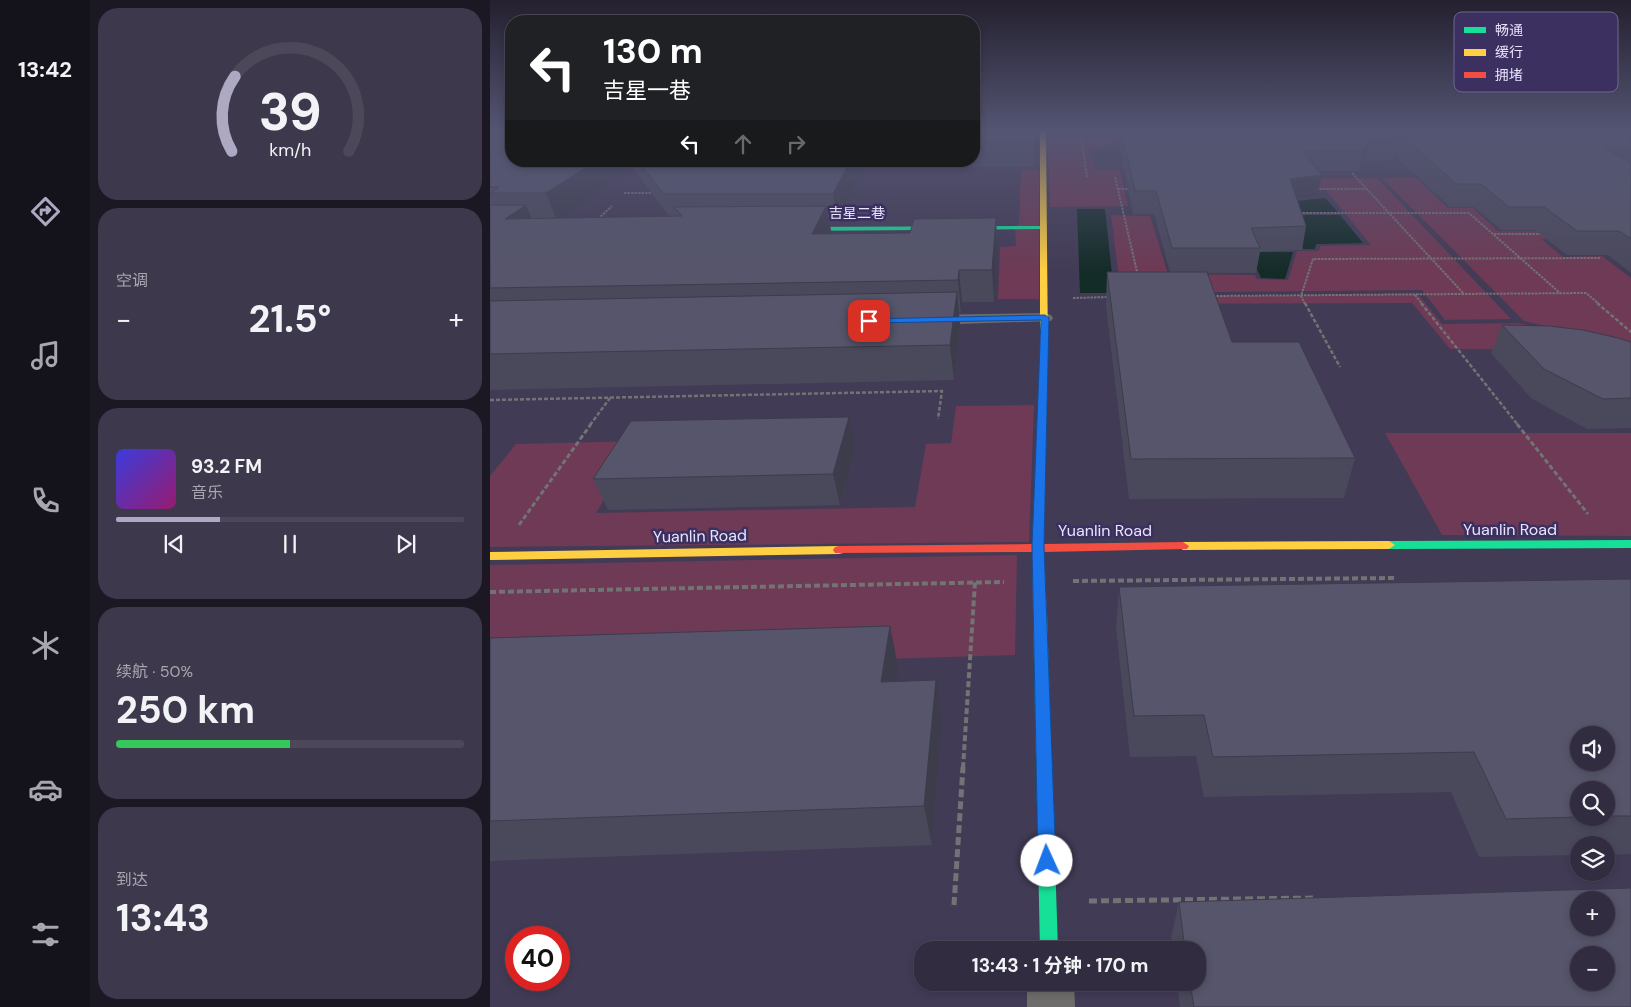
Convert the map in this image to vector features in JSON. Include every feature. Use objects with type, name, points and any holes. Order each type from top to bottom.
[{"type":"street","points":[[1043,177],[1045,318],[1038,546],[1049,941]]},
{"type":"street","name":"吉星二巷","points":[[784,229],[1044,228]]},
{"type":"street","name":"Yuanlin Road","points":[[494,556],[1038,546],[1631,544]]},
{"type":"street","points":[[1050,991],[1051,1007]]},
{"type":"lane","points":[[908,320],[1045,318]]},
{"type":"path","points":[[1115,177],[1139,279]]},
{"type":"path","points":[[1356,177],[1464,294]]},
{"type":"path","points":[[1118,189],[1138,189]]},
{"type":"path","points":[[1311,189],[1367,189]]},
{"type":"path","points":[[624,193],[660,192]]},
{"type":"path","points":[[595,222],[612,206]]},
{"type":"path","points":[[1293,213],[1469,212],[1560,293]]},
{"type":"path","points":[[1494,234],[1549,234]]},
{"type":"path","points":[[1340,367],[1301,296],[1313,259],[1600,258]]},
{"type":"path","points":[[1212,296],[1586,293],[1631,332]]},
{"type":"path","points":[[1415,294],[1612,544]]},
{"type":"path","points":[[1045,298],[1113,297]]},
{"type":"path","points":[[490,400],[942,391],[938,419]]},
{"type":"path","points":[[494,556],[611,398]]},
{"type":"path","points":[[954,905],[977,547]]},
{"type":"path","points":[[1048,901],[1325,898]]},
{"type":"shaded area","points":[[1021,177],[1039,177],[1039,299],[998,299],[1000,247],[1016,246],[1015,230],[1019,222]]},
{"type":"shaded area","points":[[1049,177],[1122,177],[1128,206],[1050,207]]},
{"type":"shaded area","points":[[1415,177],[1448,208],[1473,208],[1498,231],[1539,231],[1616,238],[1541,239],[1563,257],[1602,256],[1631,278],[1631,347],[1524,321],[1382,178]]},
{"type":"shaded area","points":[[1377,178],[1511,319],[1445,320],[1422,290],[1121,293],[1111,215],[1150,216],[1168,274],[1255,275],[1257,279],[1288,280],[1297,251],[1319,251],[1320,246],[1371,245],[1326,190],[1284,190],[1275,179]]},
{"type":"shaded area","points":[[1325,198],[1338,212],[1282,212],[1277,203]]},
{"type":"shaded area","points":[[1077,209],[1105,209],[1114,293],[1080,293]]},
{"type":"shaded area","points":[[1280,215],[1340,215],[1363,243],[1316,244],[1315,249],[1303,249],[1302,243]]},
{"type":"shaded area","points":[[1259,248],[1268,252],[1293,252],[1285,279],[1261,278],[1252,258]]},
{"type":"shaded area","points":[[1417,293],[1442,324],[1518,323],[1631,350],[1450,349],[1412,303],[1123,304],[1122,298]]},
{"type":"shaded area","points":[[1034,405],[1029,542],[490,547],[490,476],[516,444],[640,441],[596,513],[915,507],[926,444],[951,443],[956,406]]},
{"type":"shaded area","points":[[1385,433],[1631,433],[1631,536],[1442,535]]},
{"type":"shaded area","points":[[1017,555],[1015,655],[490,671],[490,565]]},
{"type":"building","points":[[490,177],[571,177],[546,193],[491,193],[499,187],[490,187]]},
{"type":"building","points":[[651,177],[842,177],[833,194],[664,194]]},
{"type":"building","points":[[1132,177],[1306,177],[1290,179],[1306,226],[1251,228],[1260,248],[1172,248],[1156,191],[1135,191]]},
{"type":"building","points":[[1449,177],[1631,177],[1631,239],[1619,231],[1577,231],[1544,207],[1509,207],[1481,184],[1457,184]]},
{"type":"building","points":[[490,205],[526,205],[505,219],[682,216],[674,207],[826,206],[812,234],[910,233],[914,219],[996,218],[992,270],[959,270],[958,280],[490,288]]},
{"type":"building","points":[[1107,272],[1207,272],[1232,342],[1299,342],[1355,458],[1131,459]]},
{"type":"building","points":[[957,292],[950,345],[490,354],[490,301]]},
{"type":"building","points":[[1502,325],[1549,326],[1583,330],[1631,342],[1631,398],[1603,399],[1544,369]]},
{"type":"building","points":[[849,417],[833,474],[593,479],[631,421]]},
{"type":"building","points":[[1631,579],[1631,816],[1615,816],[1615,781],[1570,781],[1570,817],[1506,819],[1474,752],[1213,757],[1204,715],[1134,716],[1119,587]]},
{"type":"building","points":[[890,626],[881,682],[936,680],[924,806],[490,821],[490,638]]},
{"type":"building","points":[[1631,888],[1631,1007],[1194,1007],[1191,991],[1206,991],[1206,941],[1184,941],[1179,902]]},
{"type":"traffic: fast","points":[[793,229],[1044,228]]},
{"type":"traffic: fast","points":[[1389,545],[1631,544]]},
{"type":"traffic: fast","points":[[1040,614],[1049,941]]},
{"type":"traffic: slow","points":[[1043,177],[1044,355]]},
{"type":"traffic: slow","points":[[1183,546],[1389,545]]},
{"type":"traffic: slow","points":[[490,556],[839,550]]},
{"type":"traffic: jam","points":[[1040,614],[1038,546],[1044,355]]},
{"type":"traffic: jam","points":[[839,550],[1183,546]]},
{"type":"route","points":[[869,321],[1045,318],[1038,546],[1047,861]]}]
